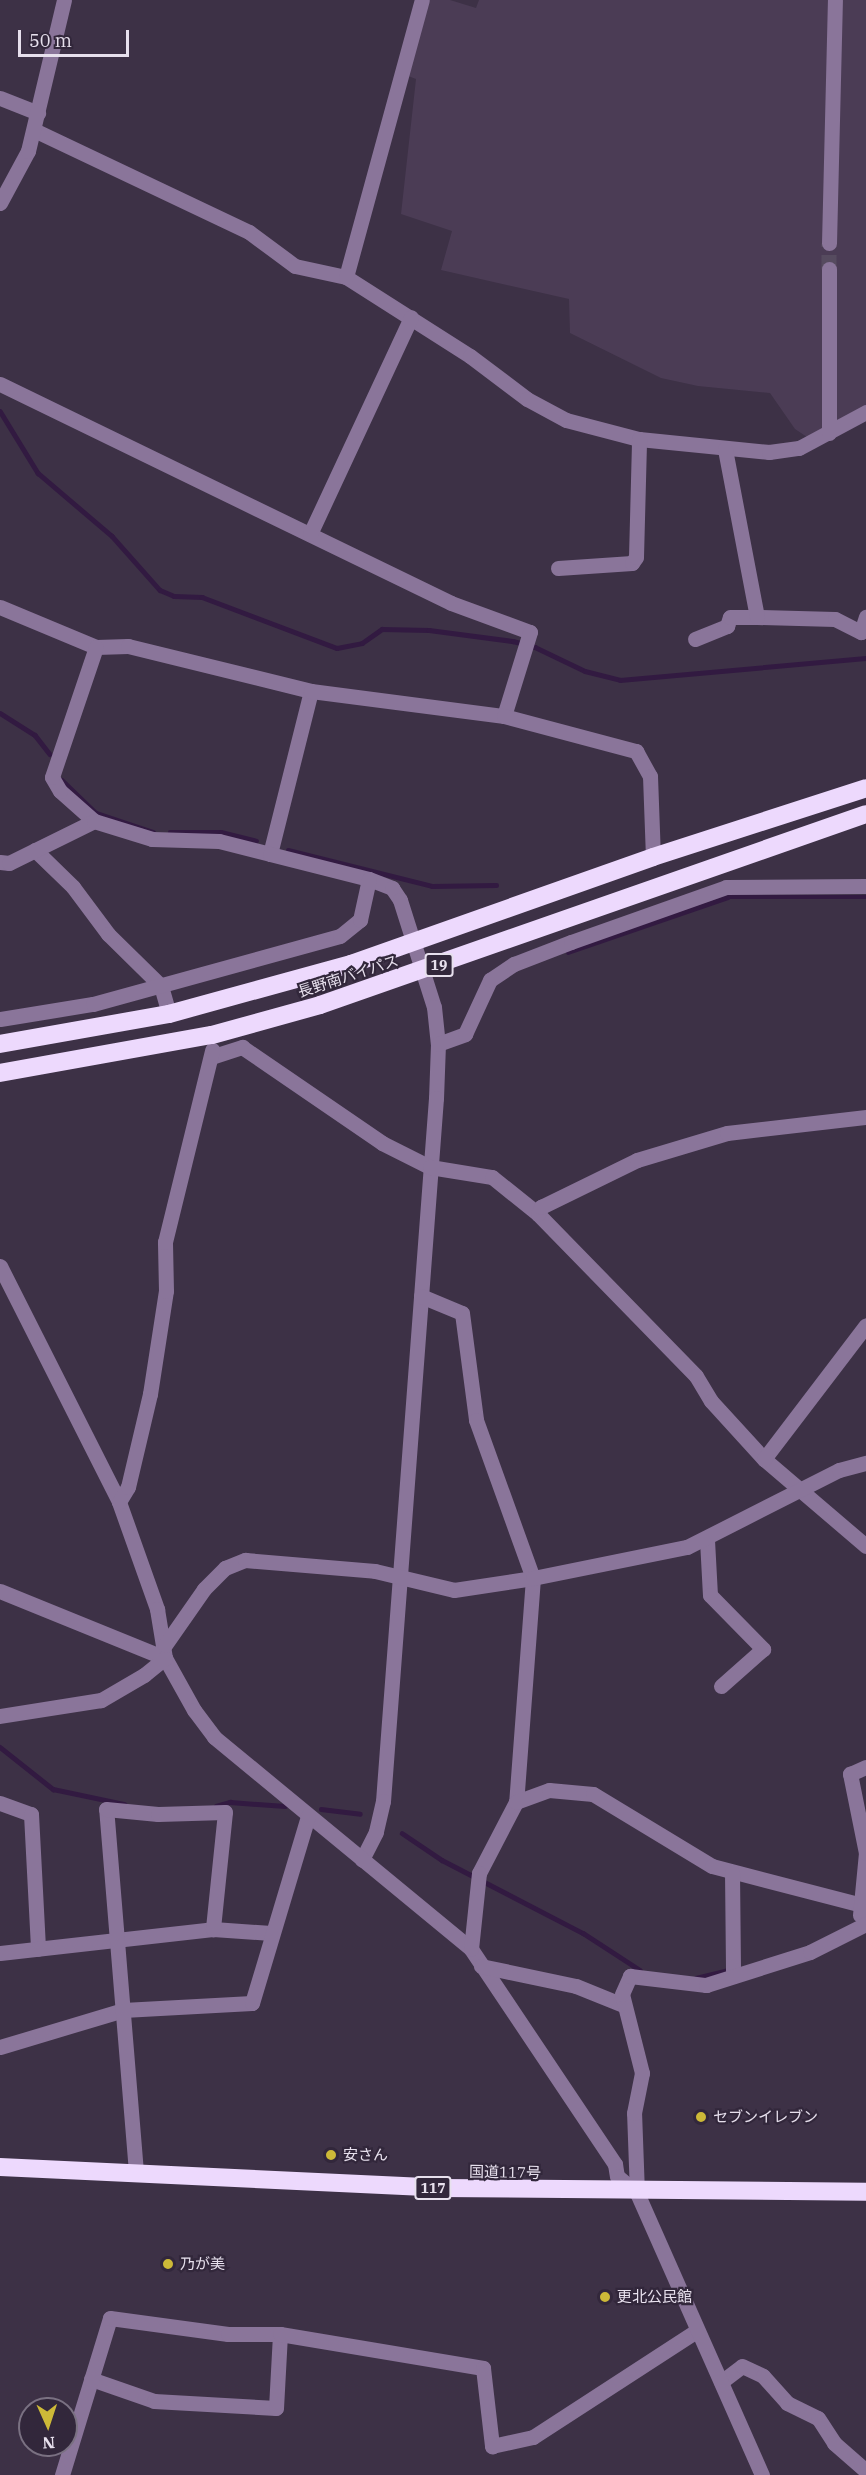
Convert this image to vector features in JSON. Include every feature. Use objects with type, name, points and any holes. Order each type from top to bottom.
[{"type":"highway","name":"長野南バイパス","points":[[0,1044],[169,1014],[351,964],[653,856],[866,788]]},
{"type":"highway","name":"長野南バイパス","points":[[0,1073],[212,1035],[424,970],[866,814]]},
{"type":"highway","name":"国道117号","points":[[0,2167],[440,2188],[637,2193],[866,2192]]},
{"type":"street","points":[[0,203],[9,191],[34,130],[64,0]]},
{"type":"street","points":[[346,277],[422,0]]},
{"type":"street","points":[[830,243],[835,0]]},
{"type":"street","points":[[0,98],[38,113]]},
{"type":"street","points":[[34,130],[249,232],[295,266],[346,277],[411,317],[566,420],[639,439],[770,452],[799,448],[866,412]]},
{"type":"street","points":[[829,269],[829,433]]},
{"type":"street","points":[[310,534],[411,317]]},
{"type":"street","points":[[0,384],[451,603],[530,632],[504,716]]},
{"type":"street","points":[[558,568],[632,563],[636,558],[639,439]]},
{"type":"street","points":[[725,449],[757,617]]},
{"type":"street","points":[[0,607],[96,647],[128,646],[311,691],[504,716],[636,751],[650,776],[653,856]]},
{"type":"street","points":[[695,639],[727,626],[730,617],[834,619],[861,632],[866,617]]},
{"type":"street","points":[[96,647],[52,777],[60,791],[94,821],[152,839],[219,841],[369,879],[392,888],[400,900],[424,970],[438,1044],[402,1579],[383,1801],[376,1832],[362,1860]]},
{"type":"street","points":[[270,854],[311,691]]},
{"type":"street","points":[[0,862],[9,863],[94,821]]},
{"type":"street","points":[[34,850],[73,887],[108,934],[161,986],[169,1014]]},
{"type":"street","points":[[0,1018],[93,1004],[340,936],[360,920],[369,879]]},
{"type":"street","points":[[438,1044],[465,1034],[490,980],[514,964],[571,942],[726,887],[866,886]]},
{"type":"street","points":[[119,1502],[128,1487],[150,1394],[166,1291],[165,1242],[211,1057],[212,1035]]},
{"type":"street","points":[[211,1057],[242,1047],[382,1143],[430,1167],[492,1177],[538,1214],[696,1376],[711,1401],[764,1460],[866,1546]]},
{"type":"street","points":[[538,1214],[541,1206],[637,1160],[727,1133],[866,1117]]},
{"type":"street","points":[[0,1266],[119,1502],[157,1609],[165,1651],[194,1710],[214,1737],[471,1949],[615,2164],[617,2176],[637,2193]]},
{"type":"street","points":[[421,1296],[462,1313],[476,1420],[534,1578],[516,1802],[477,1883],[471,1949]]},
{"type":"street","points":[[764,1460],[866,1325]]},
{"type":"street","points":[[0,1716],[101,1700],[144,1675],[165,1651],[204,1589],[225,1568],[245,1560],[375,1571],[454,1590],[534,1578],[643,1559],[706,1540],[839,1470],[866,1462]]},
{"type":"street","points":[[706,1540],[710,1595],[763,1649],[721,1686]]},
{"type":"street","points":[[0,1591],[165,1651]]},
{"type":"street","points":[[762,2475],[696,2331],[637,2193],[634,2113],[642,2073],[622,1994],[630,1976],[693,1986],[810,1952],[862,1925],[866,1853],[850,1774],[866,1767]]},
{"type":"street","points":[[516,1802],[549,1790],[593,1794],[689,1854],[732,1872],[862,1905]]},
{"type":"street","points":[[0,1803],[31,1814],[38,1949]]},
{"type":"street","points":[[136,2172],[119,1937],[106,1809],[158,1814],[225,1812],[213,1929]]},
{"type":"street","points":[[0,2048],[123,2010],[252,2003],[270,1933],[308,1816]]},
{"type":"street","points":[[732,1872],[733,1976]]},
{"type":"street","points":[[0,1953],[119,1937],[213,1929],[270,1933]]},
{"type":"street","points":[[482,1966],[576,1986],[623,2005]]},
{"type":"street","points":[[62,2475],[110,2318],[228,2334],[280,2334],[483,2368],[492,2446],[533,2437],[696,2331]]},
{"type":"street","points":[[91,2379],[154,2401],[276,2408],[280,2334]]},
{"type":"street","points":[[721,2382],[742,2366],[763,2376],[787,2403],[818,2418],[834,2443],[866,2471]]},
{"type":"shaded area","points":[[425,0],[450,0],[476,8],[479,0],[866,0],[866,406],[807,437],[795,429],[770,393],[698,386],[661,378],[570,333],[569,299],[441,270],[452,231],[401,214],[416,79],[403,74]]},
{"type":"waterway","points":[[0,411],[38,473],[112,536],[160,590],[174,596],[202,597],[337,648],[362,643],[382,629],[429,630],[513,641],[535,647],[585,671],[620,680],[866,658]]},
{"type":"waterway","points":[[0,713],[35,735],[50,754]]},
{"type":"waterway","points":[[62,780],[96,813],[153,832]]},
{"type":"waterway","points":[[170,832],[221,832],[256,841]]},
{"type":"waterway","points":[[288,850],[432,886],[496,885]]},
{"type":"waterway","points":[[568,952],[728,897],[866,897]]},
{"type":"waterway","points":[[0,1747],[53,1789],[124,1804]]},
{"type":"waterway","points":[[216,1806],[230,1802],[285,1806]]},
{"type":"waterway","points":[[321,1809],[360,1814]]},
{"type":"waterway","points":[[402,1833],[442,1860],[583,1933],[640,1970]]},
{"type":"waterway","points":[[696,1978],[725,1971]]},
{"type":"tunnel","points":[[829,243],[829,269]]},
{"type":"place","name":"セブンイレブン","points":[[701,2117]]},
{"type":"place","name":"安さん","points":[[331,2155]]},
{"type":"place","name":"乃が美","points":[[168,2264]]},
{"type":"place","name":"更北公民館","points":[[605,2297]]}]
